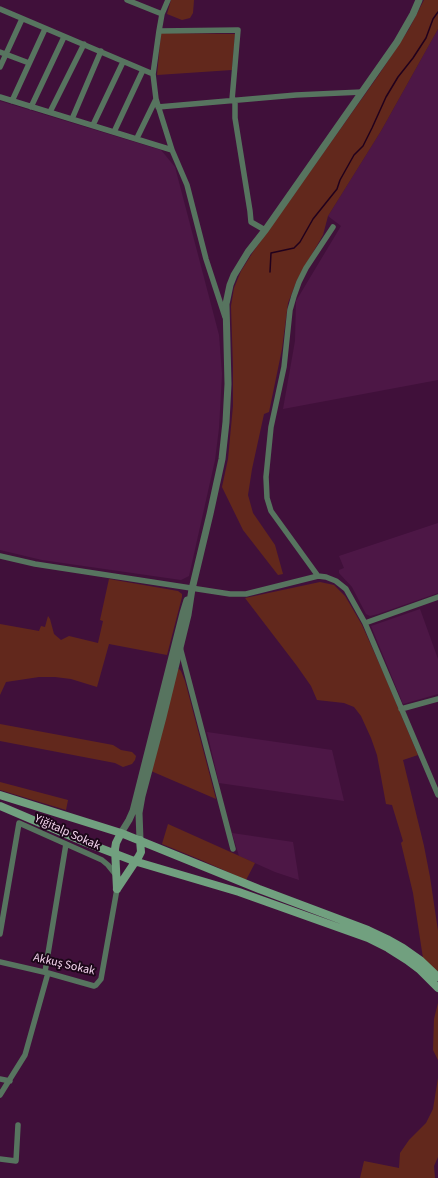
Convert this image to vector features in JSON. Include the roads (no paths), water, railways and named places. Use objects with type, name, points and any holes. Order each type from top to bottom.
[{"type":"main road","points":[[0,795],[121,833],[259,889],[378,934],[396,943],[410,953],[438,977]]},
{"type":"main road","points":[[0,806],[134,861],[239,892],[368,938],[407,960],[419,969],[438,988]]},
{"type":"main road","points":[[117,889],[116,843],[121,833]]},
{"type":"main road","points":[[117,889],[141,852],[140,840]]},
{"type":"street","points":[[127,0],[162,14]]},
{"type":"street","points":[[168,0],[162,14],[153,74],[156,99],[172,150],[187,185],[206,259],[225,317]]},
{"type":"street","points":[[140,840],[139,818],[141,801],[188,615],[192,589],[214,500],[224,442],[228,384],[225,317],[226,304],[234,275],[248,252],[397,42],[419,0]]},
{"type":"street","points":[[0,9],[153,74]]},
{"type":"street","points":[[0,67],[3,53],[22,19]]},
{"type":"street","points":[[12,101],[45,28]]},
{"type":"street","points":[[159,31],[238,30],[234,100],[235,118],[251,222],[264,230]]},
{"type":"street","points":[[31,107],[64,36]]},
{"type":"street","points":[[50,112],[84,44]]},
{"type":"street","points":[[72,119],[101,51]]},
{"type":"street","points":[[3,53],[29,63]]},
{"type":"street","points":[[93,125],[123,62]]},
{"type":"street","points":[[114,132],[143,70]]},
{"type":"street","points":[[158,107],[296,94],[362,92]]},
{"type":"street","points":[[0,97],[172,150]]},
{"type":"street","points":[[137,138],[156,99]]},
{"type":"street","points":[[318,576],[271,511],[267,498],[266,476],[271,427],[284,367],[290,310],[299,282],[306,268],[333,227]]},
{"type":"street","points":[[0,556],[35,564],[230,594],[246,594],[318,576],[331,578],[340,583],[346,589],[365,622],[438,796]]},
{"type":"street","points":[[121,833],[130,820],[133,810],[183,613],[192,589]]},
{"type":"street","points":[[365,622],[438,597]]},
{"type":"street","points":[[180,646],[232,849]]},
{"type":"street","points":[[401,709],[438,699]]},
{"type":"street","points":[[16,812],[19,823]]},
{"type":"street","name":"Yiğitalp Sokak","points":[[0,934],[19,823],[102,860],[116,875]]},
{"type":"street","points":[[0,1096],[25,1055],[47,972],[66,844]]},
{"type":"street","name":"Akkuş Sokak","points":[[0,962],[47,972],[94,986],[98,984],[101,979],[117,889]]},
{"type":"street","points":[[0,1079],[10,1081]]},
{"type":"street","points":[[0,1158],[16,1161],[18,1125]]},
{"type":"waterway","points":[[270,272],[271,253],[294,248],[300,242],[313,219],[337,189],[340,180],[354,155],[363,146],[386,97],[398,77],[426,38],[433,19],[438,12]]}]
